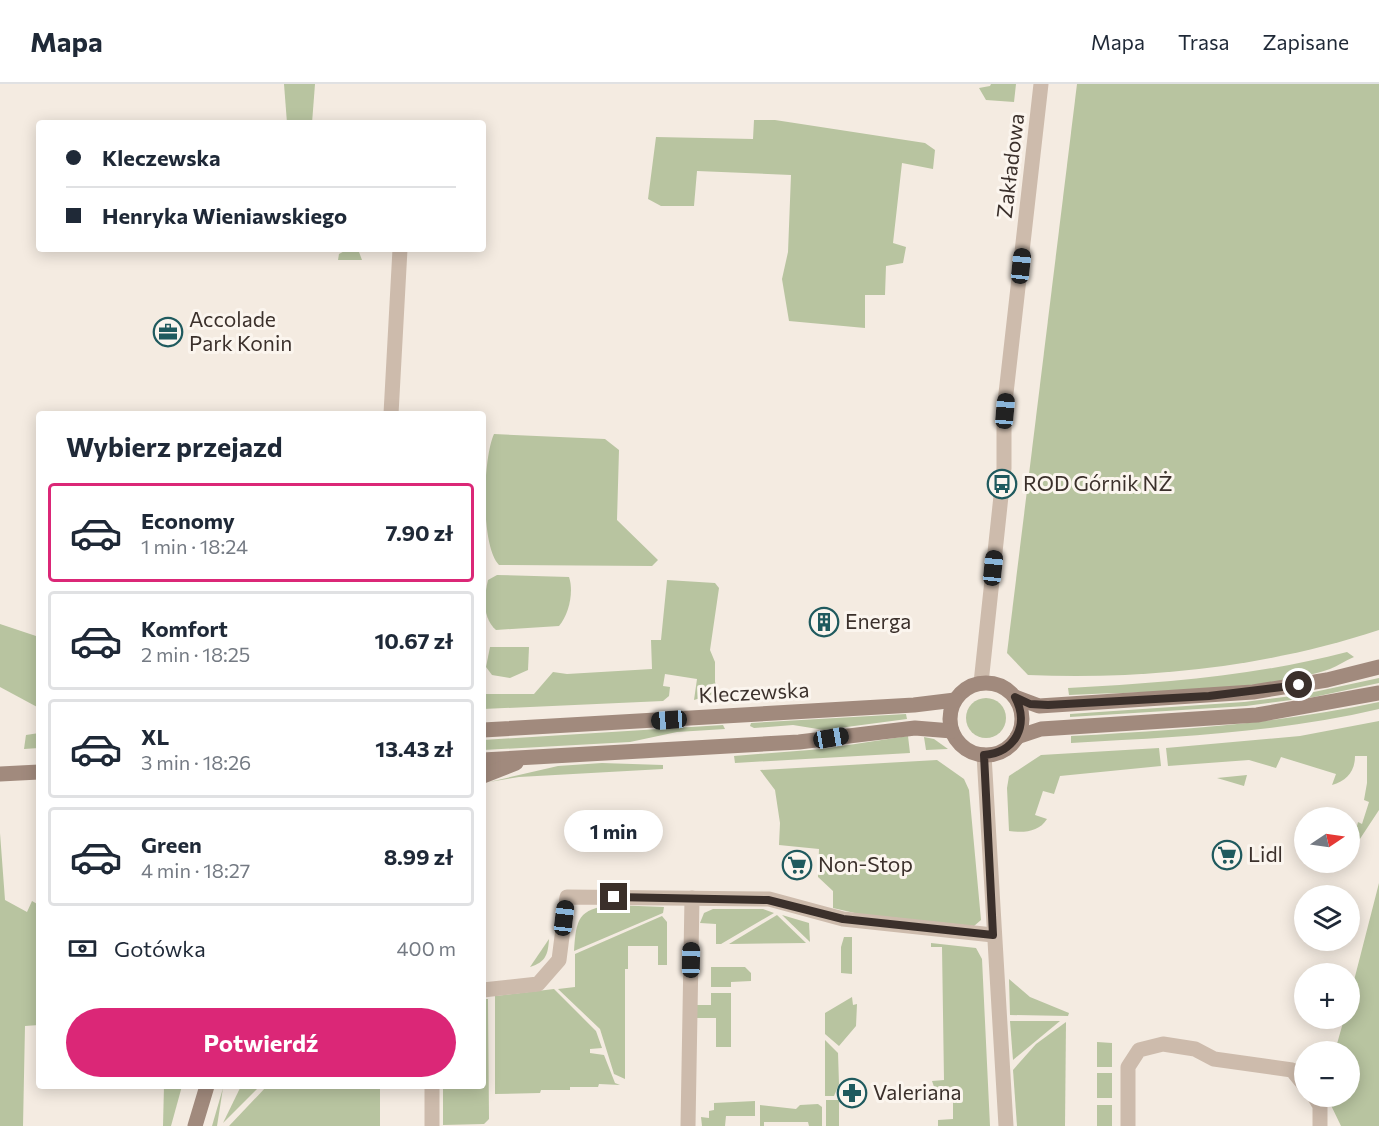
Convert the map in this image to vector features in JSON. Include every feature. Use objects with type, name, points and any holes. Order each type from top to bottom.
[{"type":"main road","points":[[1379,667],[1299,685],[1209,696],[1048,705],[1030,704],[1015,697],[1002,686],[981,683],[967,687],[955,700],[950,715],[952,732],[965,748],[984,755],[1002,752],[1017,737],[1041,729],[1257,715],[1379,693]]},
{"type":"main road","points":[[1015,697],[1022,712],[1017,737]]},
{"type":"main road","name":"Kleczewska","points":[[486,730],[914,705],[955,700]]},
{"type":"main road","points":[[486,760],[799,742],[915,728],[952,732]]},
{"type":"main road","points":[[486,775],[530,758]]},
{"type":"main road","points":[[0,774],[36,772]]},
{"type":"main road","points":[[195,1126],[206,1089]]},
{"type":"street","name":"Zakładowa","points":[[981,683],[1004,468],[1005,402],[1041,84]]},
{"type":"street","points":[[391,411],[400,252]]},
{"type":"street","points":[[984,755],[1006,1126]]},
{"type":"street","points":[[486,990],[538,984],[559,960],[567,897],[768,900],[843,919],[993,935]]},
{"type":"street","points":[[688,1126],[692,898]]},
{"type":"street","points":[[1128,1126],[1128,1067],[1139,1050],[1163,1044],[1195,1049],[1214,1059],[1292,1070],[1294,1072]]},
{"type":"street","points":[[432,1089],[432,1126]]},
{"type":"street","points":[[1320,1107],[1320,1126]]},
{"type":"green space","points":[[284,84],[315,84],[312,120],[287,120]]},
{"type":"green space","points":[[991,84],[1016,84],[1014,102],[986,100],[979,88]]},
{"type":"green space","points":[[1077,84],[1379,84],[1379,630],[1337,643],[1250,662],[1161,673],[1028,675],[1007,653]]},
{"type":"green space","points":[[754,120],[775,120],[925,143],[935,150],[933,169],[902,163],[893,243],[906,247],[903,263],[886,266],[885,295],[865,295],[865,328],[789,321],[782,279],[788,252],[791,175],[697,171],[694,206],[661,206],[648,199],[656,137],[753,139]]},
{"type":"green space","points":[[359,252],[362,260],[338,260],[339,254]]},
{"type":"green space","points":[[494,434],[605,439],[619,450],[617,520],[658,560],[652,566],[499,565],[493,555],[486,521],[487,462]]},
{"type":"green space","points":[[497,575],[569,577],[570,603],[559,626],[496,630],[488,620],[486,613],[488,580]]},
{"type":"green space","points":[[667,580],[715,583],[719,588],[710,650],[715,662],[715,682],[719,692],[694,700],[697,679],[665,674],[663,686],[670,687],[669,696],[663,701],[486,709],[486,694],[534,694],[553,672],[567,674],[652,669],[651,640],[661,640]]},
{"type":"green space","points":[[0,624],[36,636],[36,706],[0,687]]},
{"type":"green space","points":[[490,647],[529,647],[528,670],[510,678],[492,675],[486,667]]},
{"type":"green space","points":[[1347,652],[1354,657],[1330,669],[1269,683],[1201,690],[1069,695],[1068,688],[1139,684],[1243,673]]},
{"type":"green space","points":[[1379,678],[1379,683],[1314,697],[1246,706],[1070,717],[1070,714],[1244,702],[1300,695]]},
{"type":"green space","points":[[986,698],[994,699],[1000,704],[1005,710],[1005,726],[1000,732],[994,737],[986,738],[978,737],[972,732],[967,726],[966,718],[967,710],[972,704],[978,699]]},
{"type":"green space","points":[[1379,702],[1379,709],[1302,724],[1187,736],[1071,743],[1071,736],[1264,721]]},
{"type":"green space","points":[[906,714],[907,719],[824,730],[793,725],[754,728],[750,726],[751,723]]},
{"type":"green space","points":[[1379,721],[1379,810],[1360,839],[1360,823],[1362,824],[1369,802],[1364,800],[1367,783],[1367,756],[1355,756],[1354,766],[1349,775],[1332,785],[1336,774],[1281,757],[1276,768],[1249,760],[1168,766],[1166,748],[1300,736]]},
{"type":"green space","points":[[723,725],[725,729],[677,732],[630,742],[486,750],[486,740]]},
{"type":"green space","points":[[36,733],[36,748],[24,749],[26,735]]},
{"type":"green space","points":[[908,736],[910,753],[735,763],[734,756],[822,749]]},
{"type":"green space","points":[[924,737],[934,739],[948,749],[926,750]]},
{"type":"green space","points":[[1159,748],[1161,766],[1060,776],[1054,794],[1043,791],[1035,815],[1047,819],[1044,823],[1031,831],[1009,831],[1007,788],[1009,776],[1041,755]]},
{"type":"green space","points":[[937,760],[964,779],[969,790],[981,920],[974,926],[859,914],[833,908],[833,891],[818,877],[819,849],[779,845],[780,823],[775,790],[760,770]]},
{"type":"green space","points":[[602,763],[663,765],[663,769],[519,777],[489,782],[558,766]]},
{"type":"green space","points":[[1247,775],[1244,786],[1217,778]]},
{"type":"green space","points":[[0,833],[5,900],[27,912],[32,901],[36,903],[36,1025],[25,1026],[23,1126],[0,1126]]},
{"type":"green space","points":[[1379,883],[1379,1126],[1341,1126],[1332,1107],[1360,1107],[1360,1041],[1338,1041],[1341,1029],[1360,1029],[1358,963]]},
{"type":"green space","points":[[612,905],[664,907],[663,913],[574,951],[576,931],[581,918],[592,909]]},
{"type":"green space","points":[[713,909],[763,909],[774,913],[721,944],[716,944],[716,924],[700,923],[704,913]]},
{"type":"green space","points":[[777,915],[806,943],[729,944]]},
{"type":"green space","points":[[782,915],[809,923],[810,942]]},
{"type":"green space","points":[[662,916],[667,922],[667,965],[658,965],[658,946],[628,946],[628,969],[625,969],[625,1079],[614,1074],[600,1029],[558,989],[575,987],[575,954]]},
{"type":"green space","points":[[844,937],[852,937],[852,974],[841,973],[841,947]]},
{"type":"green space","points":[[549,939],[543,960],[530,967]]},
{"type":"green space","points":[[931,943],[976,948],[982,959],[990,1126],[938,1126],[938,1120],[953,1119],[953,1101],[939,1101],[932,1081],[944,1080],[942,947],[931,947]]},
{"type":"green space","points":[[711,967],[745,967],[751,973],[751,981],[731,982],[731,987],[711,987]]},
{"type":"green space","points":[[1009,979],[1030,997],[1069,1013],[1068,1016],[1010,1015]]},
{"type":"green space","points":[[554,989],[596,1031],[602,1048],[590,1049],[590,1053],[604,1055],[615,1083],[620,1085],[599,1084],[598,1087],[570,1087],[570,1090],[541,1090],[540,1093],[495,1094],[495,996]]},
{"type":"green space","points":[[711,993],[731,993],[731,1047],[716,1047],[716,1018],[697,1018],[697,1005],[711,1005]]},
{"type":"green space","points":[[852,997],[853,1005],[857,1004],[856,1026],[839,1046],[825,1034],[825,1013]]},
{"type":"green space","points":[[486,999],[488,999],[489,1119],[484,1124],[443,1125],[443,1089],[486,1089]]},
{"type":"green space","points":[[1010,1021],[1060,1021],[1013,1060]]},
{"type":"green space","points":[[1066,1022],[1065,1126],[1017,1126],[1013,1070],[1036,1044]]},
{"type":"green space","points":[[825,1040],[838,1053],[839,1084],[834,1096],[825,1096]]},
{"type":"green space","points":[[1097,1042],[1112,1043],[1112,1067],[1097,1067]]},
{"type":"green space","points":[[1097,1073],[1112,1073],[1112,1098],[1097,1098]]},
{"type":"green space","points":[[164,1089],[181,1089],[171,1126],[163,1126]]},
{"type":"green space","points":[[223,1089],[223,1089],[217,1126],[212,1126]]},
{"type":"green space","points":[[240,1089],[257,1089],[223,1123]]},
{"type":"green space","points":[[264,1089],[380,1089],[380,1126],[229,1126]]},
{"type":"green space","points":[[826,1100],[839,1100],[839,1126],[826,1126]]},
{"type":"green space","points":[[755,1101],[755,1116],[726,1116],[725,1126],[702,1126],[701,1117],[709,1118],[709,1111],[714,1110],[714,1103]]},
{"type":"green space","points":[[818,1104],[822,1107],[822,1126],[809,1126],[808,1122],[764,1122],[764,1126],[760,1126],[760,1105],[796,1109],[800,1105]]},
{"type":"green space","points":[[1097,1105],[1112,1105],[1112,1126],[1097,1126]]},
{"type":"place","name":"Accolade Park Konin","points":[[168,332]]},
{"type":"place","name":"ROD Górnik NŻ","points":[[1002,484]]},
{"type":"place","name":"Energa","points":[[824,622]]},
{"type":"place","name":"Lidl","points":[[1227,855]]},
{"type":"place","name":"Non-Stop","points":[[797,865]]},
{"type":"place","name":"Valeriana","points":[[852,1093]]},
{"type":"route","points":[[614,897],[768,900],[843,919],[993,935],[984,755],[1002,752],[1017,737],[1021,729],[1022,712],[1015,697],[1030,704],[1048,705],[1209,696],[1299,685]]}]
